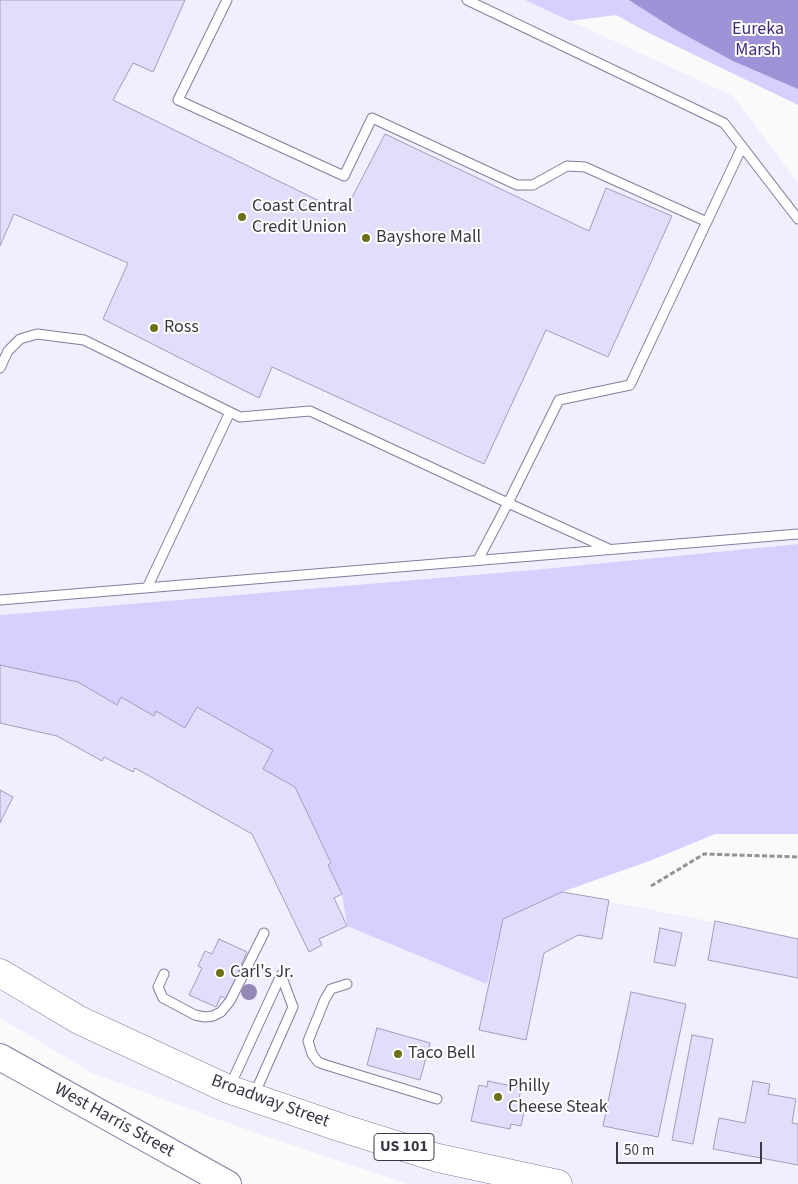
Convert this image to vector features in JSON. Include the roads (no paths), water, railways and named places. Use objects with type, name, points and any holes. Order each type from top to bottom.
[{"type":"highway","name":"Broadway Street","points":[[0,973],[79,1020],[240,1093],[438,1158],[558,1184]]},
{"type":"main road","name":"West Harris Street","points":[[0,1057],[228,1184]]},
{"type":"lane","points":[[226,0],[178,100],[344,176],[372,118],[517,185],[533,185],[567,166],[585,167],[707,222]]},
{"type":"lane","points":[[467,0],[724,123],[798,219]]},
{"type":"lane","points":[[478,560],[559,400],[630,385],[742,147]]},
{"type":"lane","points":[[0,368],[8,351],[20,339],[37,334],[84,340],[240,417],[310,411],[610,549]]},
{"type":"lane","points":[[148,588],[230,412]]},
{"type":"lane","points":[[0,600],[798,534]]},
{"type":"lane","points":[[164,974],[158,987],[163,998],[195,1014],[205,1017],[213,1016],[221,1012],[230,1001],[264,933]]},
{"type":"lane","points":[[281,975],[293,1007],[240,1093],[281,975]]},
{"type":"lane","points":[[346,984],[331,989],[308,1041],[312,1054],[318,1062],[437,1099]]},
{"type":"place","name":"Coast Central Credit Union","points":[[242,217]]},
{"type":"place","name":"Bayshore Mall","points":[[366,238]]},
{"type":"place","name":"Ross","points":[[154,328]]},
{"type":"place","name":"Carl's Jr.","points":[[220,973]]},
{"type":"place","name":"Taco Bell","points":[[398,1054]]},
{"type":"place","name":"Philly Cheese Steak","points":[[498,1097]]},
{"type":"park label","name":"Eureka Marsh","points":[[758,40]]}]
